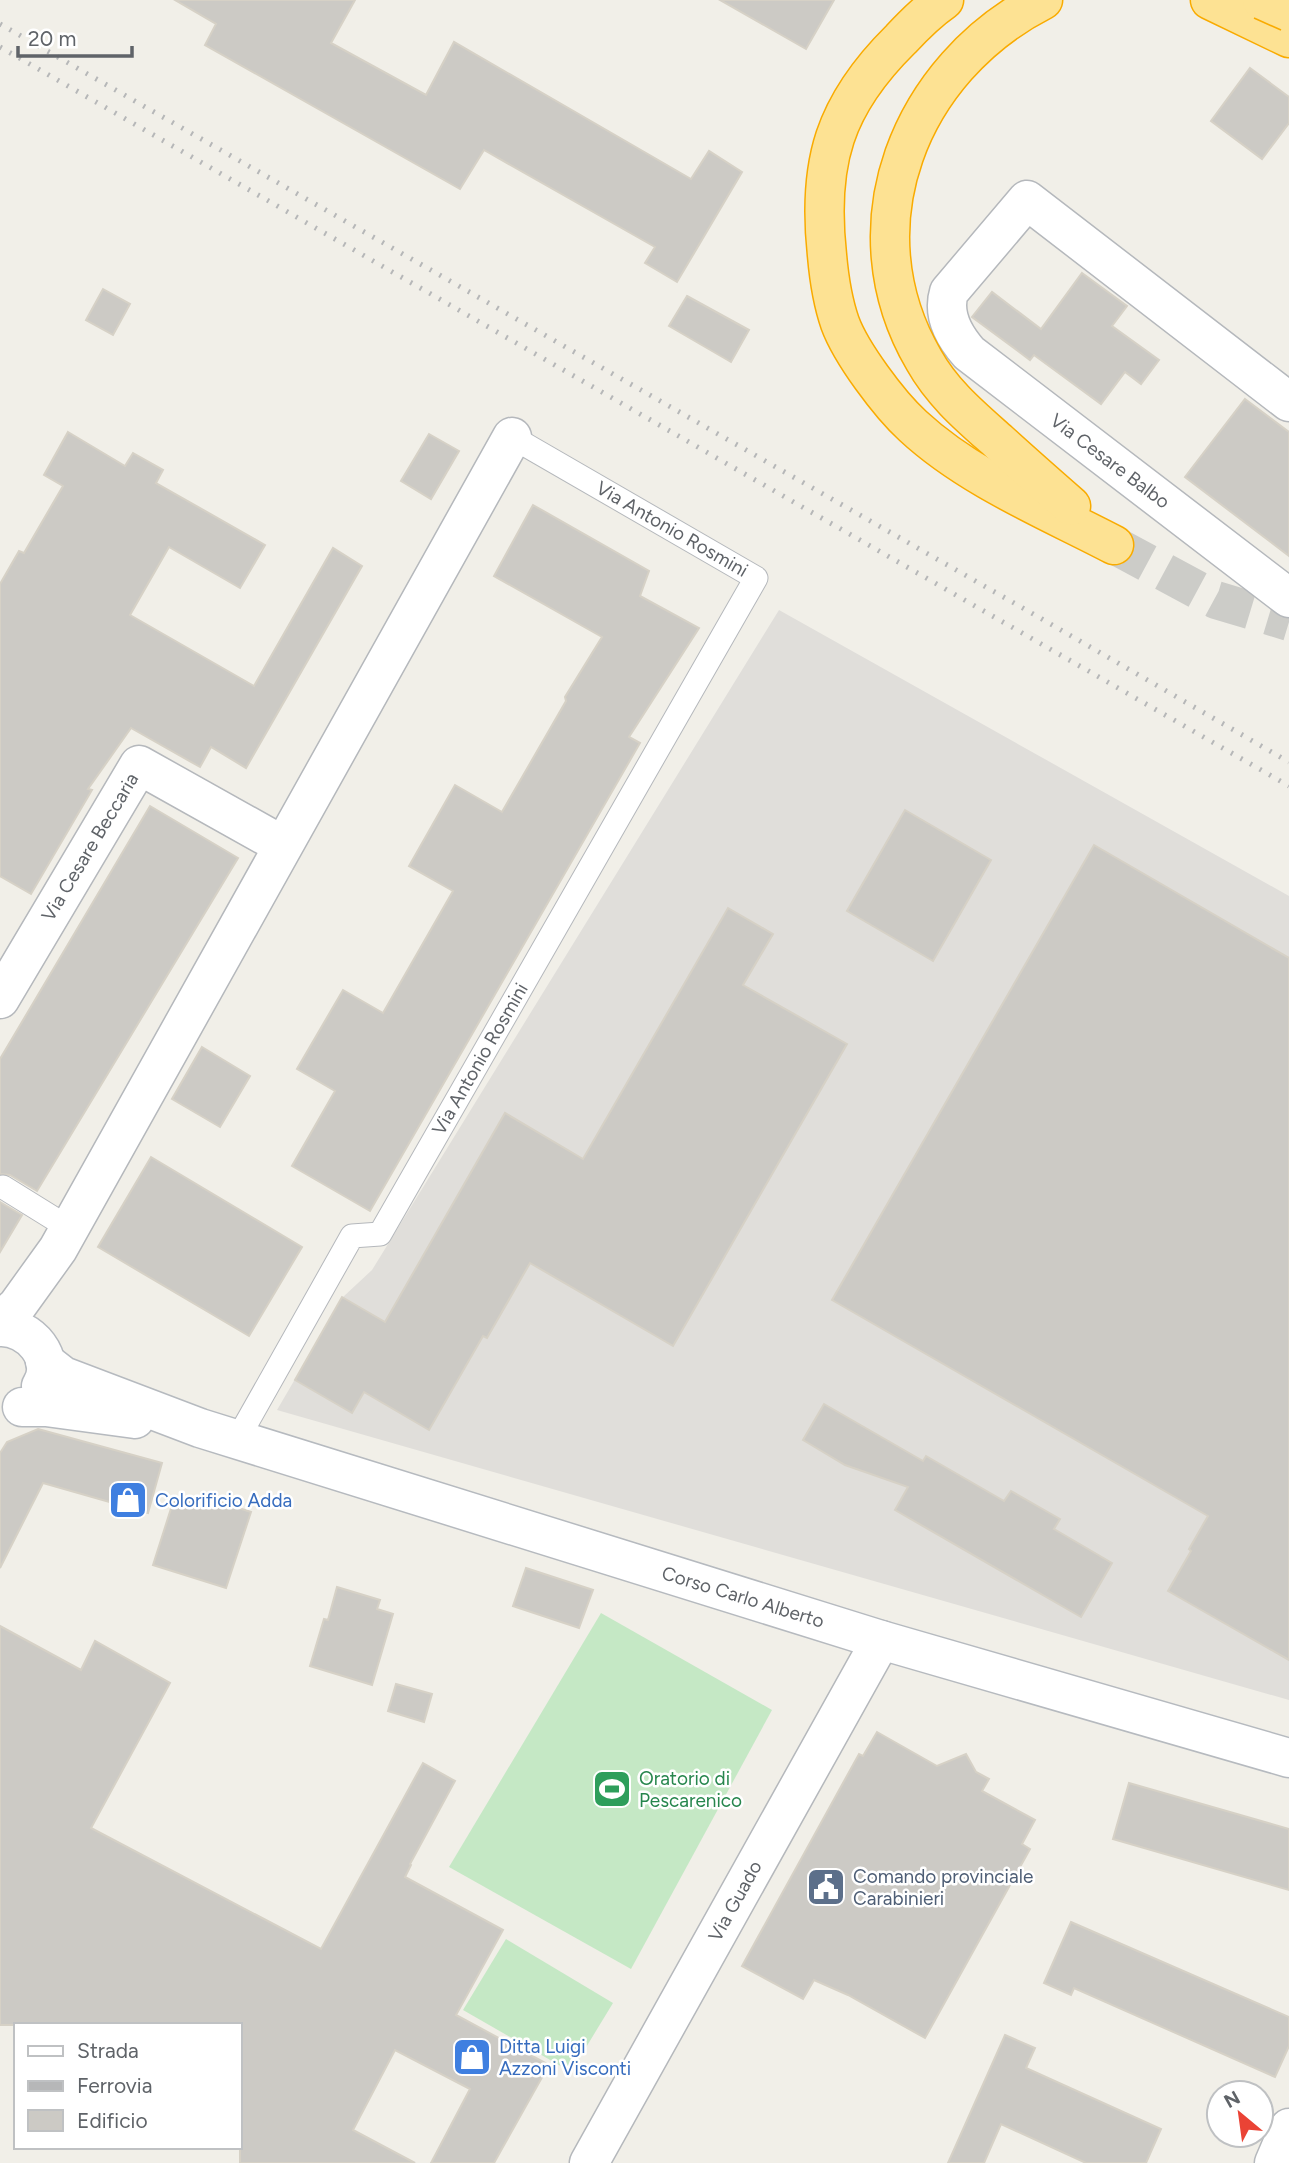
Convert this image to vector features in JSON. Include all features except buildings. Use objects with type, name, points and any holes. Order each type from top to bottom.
[{"type":"highway","points":[[878,62],[909,0]]},
{"type":"highway","points":[[944,0],[878,62],[856,90],[832,141],[823,209],[832,296],[844,332],[888,399],[912,425],[938,447],[977,473],[1114,545],[951,399],[924,362],[911,334],[894,281],[891,261],[891,216],[896,179],[904,153],[926,108],[946,78],[972,49],[1013,18],[1043,0]]},
{"type":"highway","points":[[1210,0],[1289,38]]},
{"type":"highway","points":[[1262,0],[1289,15]]},
{"type":"highway","points":[[1270,0],[1289,15]]},
{"type":"street","name":"Via Cesare Balbo","points":[[1289,402],[1027,200],[955,283],[946,302],[956,336],[968,353],[1289,597]]},
{"type":"street","name":"Via Antonio Rosmini","points":[[0,1321],[17,1306],[64,1239],[512,437]]},
{"type":"street","name":"Via Cesare Beccaria","points":[[0,999],[139,765],[282,845]]},
{"type":"street","name":"Via Antonio Rosmini","points":[[11,1408],[36,1395],[45,1381],[40,1315],[64,1239]]},
{"type":"street","name":"Corso Carlo Alberto","points":[[0,1327],[11,1327],[27,1334],[63,1376],[200,1428],[881,1640],[1289,1758]]},
{"type":"street","name":"Corso Carlo Alberto","points":[[11,1408],[46,1407],[200,1428]]},
{"type":"street","name":"Via Guado","points":[[589,2163],[881,1640]]},
{"type":"street","points":[[1274,2163],[1289,2128]]},
{"type":"lane","name":"Via Antonio Rosmini","points":[[236,1440],[352,1237],[380,1234],[756,578],[512,437]]},
{"type":"lane","points":[[3,1187],[64,1239]]},
{"type":"shaded area","points":[[779,610],[1289,896],[1289,1700],[277,1410],[343,1297],[372,1270]]},
{"type":"green space","name":"Oratorio di Pescarenico","points":[[601,1613],[772,1710],[631,1969],[449,1867]]},
{"type":"green space","points":[[506,1939],[613,2003],[571,2072],[463,2010]]},
{"type":"tunnel","points":[[1114,545],[1216,600],[1289,622]]},
{"type":"railway","points":[[0,24],[1289,762]]},
{"type":"railway","points":[[0,47],[1289,786]]},
{"type":"place","name":"Colorificio Adda","points":[[128,1500]]},
{"type":"place","name":"Oratorio di Pescarenico","points":[[612,1789]]},
{"type":"place","name":"Comando provinciale Carabinieri","points":[[826,1887]]},
{"type":"place","name":"Ditta Luigi Azzoni Visconti","points":[[472,2057]]}]
